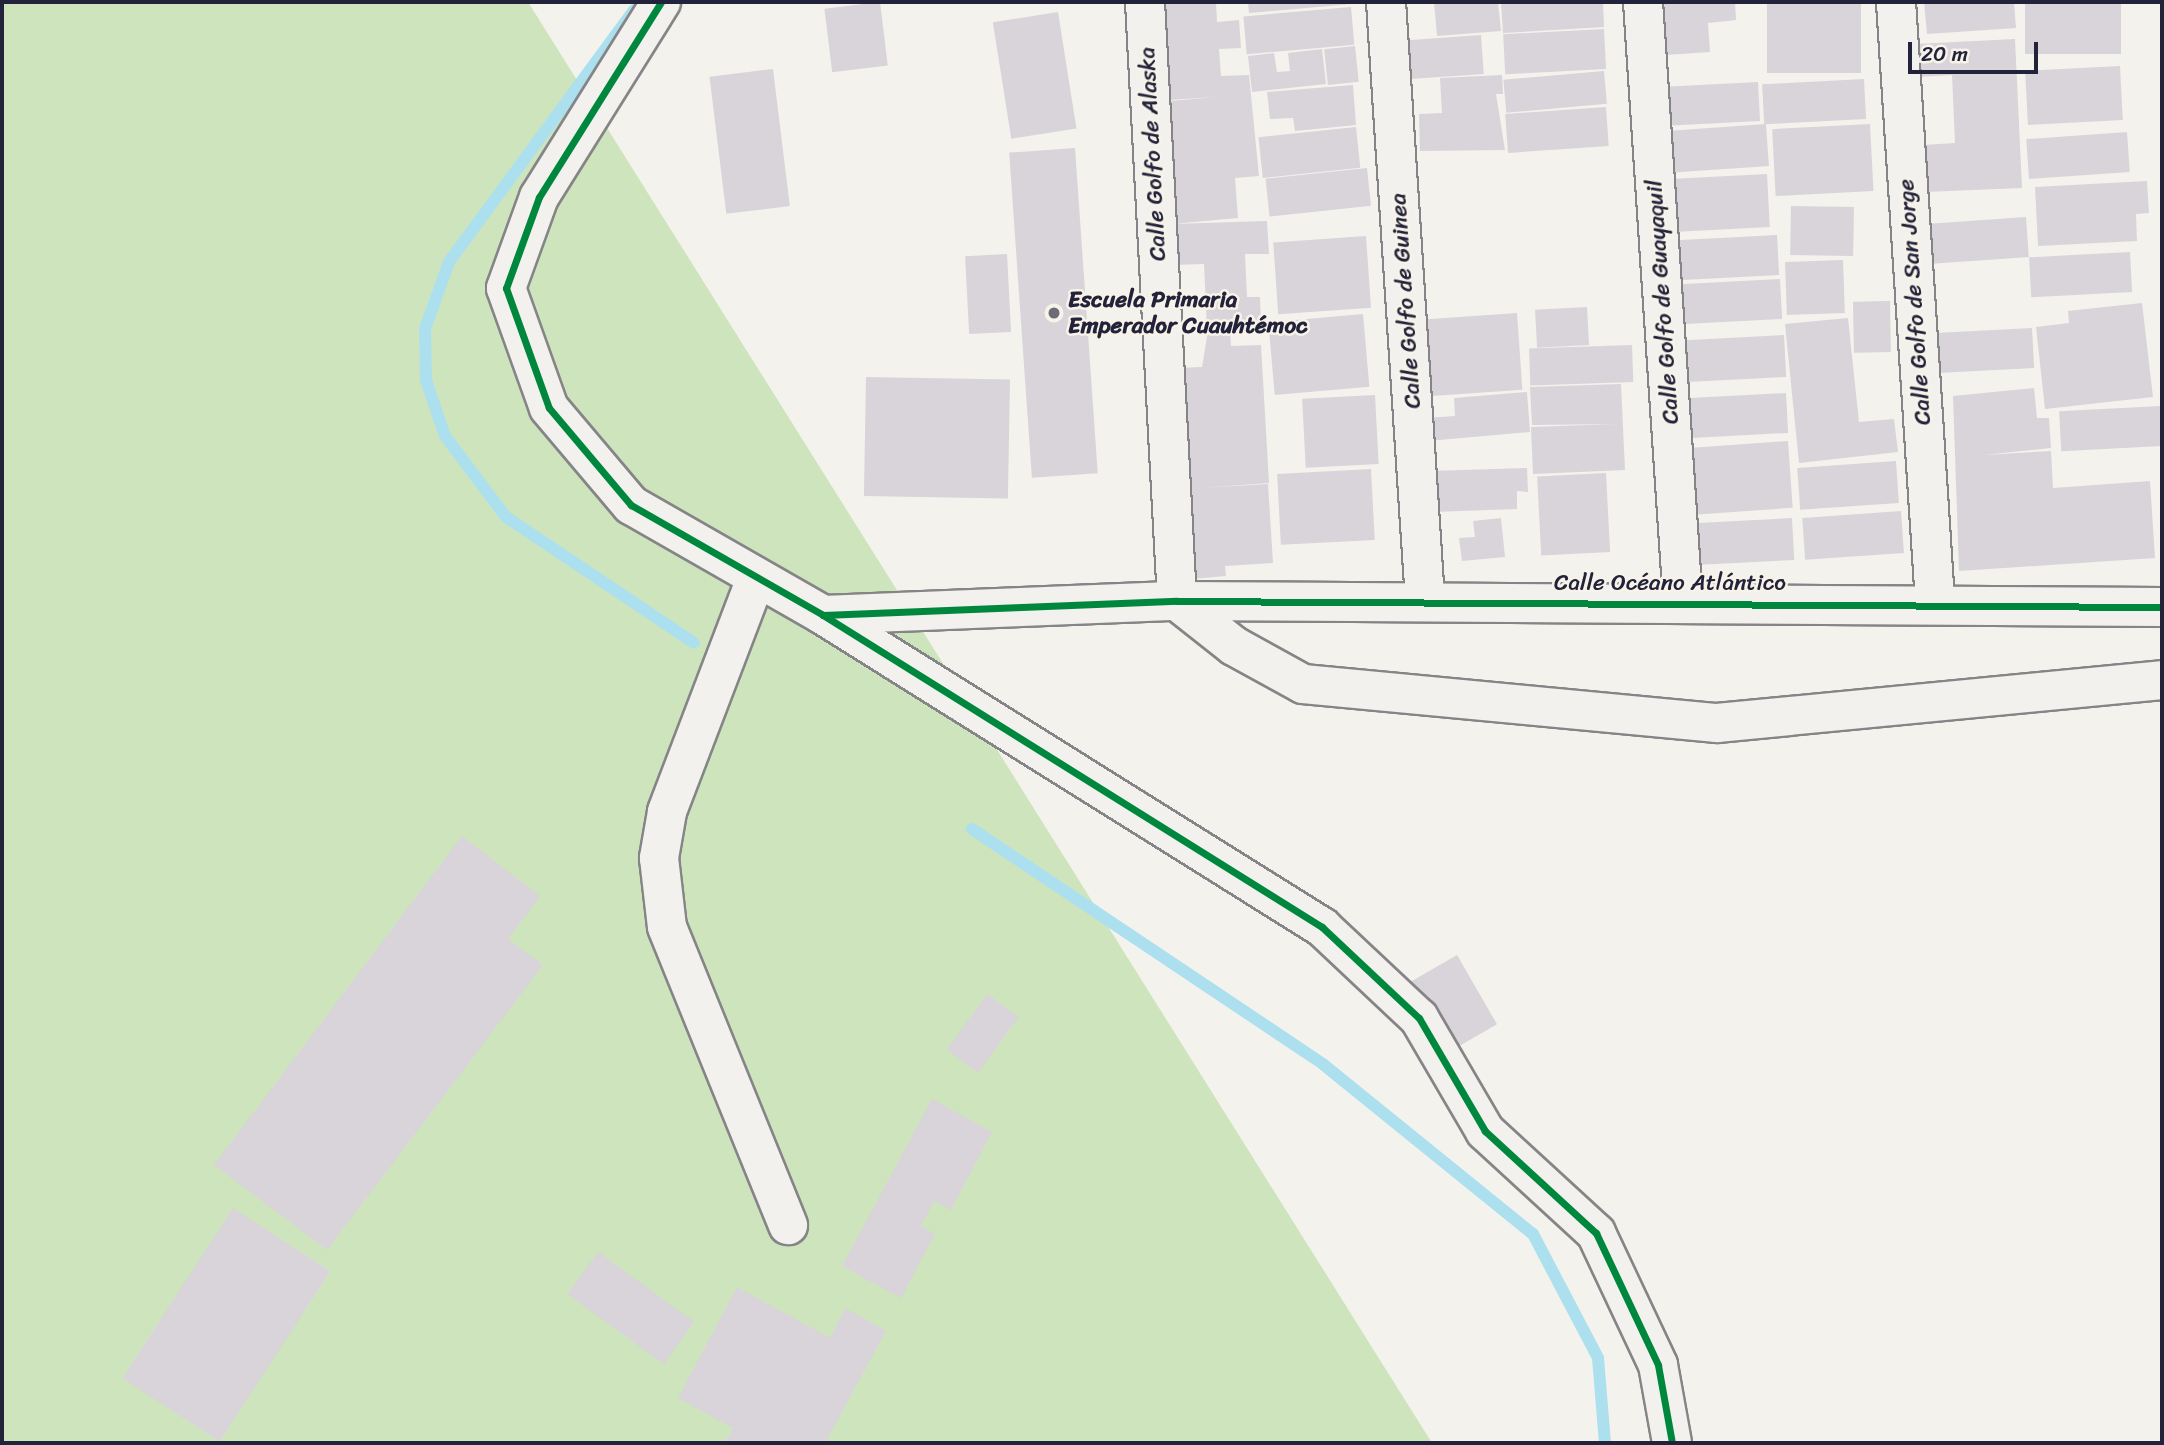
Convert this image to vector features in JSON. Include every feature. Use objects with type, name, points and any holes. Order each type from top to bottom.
[{"type":"street","points":[[661,2],[539,197],[506,288],[549,408],[631,505],[755,581],[823,615],[1322,927],[1419,1017],[1485,1131],[1596,1233],[1658,1365],[1672,1443]]},
{"type":"street","name":"Calle Golfo de Alaska","points":[[1145,2],[1177,601]]},
{"type":"street","name":"Calle Golfo de Guinea","points":[[1387,2],[1425,601]]},
{"type":"street","name":"Calle Golfo de Guayaquil","points":[[1643,2],[1683,603]]},
{"type":"street","name":"Calle Golfo de San Jorge","points":[[1896,2],[1935,602]]},
{"type":"street","points":[[755,581],[667,812],[659,858],[667,927],[788,1225]]},
{"type":"street","points":[[1177,601],[1234,646],[1303,684],[1717,723],[2162,680]]},
{"type":"street","name":"Calle Océano Atlántico","points":[[823,615],[1177,601],[1935,602],[2162,607]]},
{"type":"green space","points":[[2,2],[528,2],[1432,1443],[2,1443]]},
{"type":"building","points":[[880,2],[888,66],[832,72],[824,9]]},
{"type":"building","points":[[1160,2],[1216,2],[1217,22],[1239,20],[1241,48],[1219,49],[1221,76],[1249,75],[1259,176],[1235,178],[1238,218],[1172,224],[1267,221],[1269,254],[1245,254],[1247,297],[1260,297],[1261,322],[1252,327],[1207,329],[1204,264],[1172,265],[1158,102],[1217,97],[1167,100]]},
{"type":"building","points":[[1248,2],[1352,2],[1352,4],[1249,13]]},
{"type":"building","points":[[1434,2],[1498,2],[1501,31],[1437,36]]},
{"type":"building","points":[[1501,2],[1603,2],[1604,27],[1503,33]]},
{"type":"building","points":[[1662,2],[1735,2],[1736,20],[1708,23],[1710,52],[1665,55]]},
{"type":"building","points":[[1767,2],[1861,2],[1861,73],[1767,73]]},
{"type":"building","points":[[1924,2],[2014,2],[2016,28],[1927,34]]},
{"type":"building","points":[[2025,2],[2121,2],[2121,54],[2025,54]]},
{"type":"building","points":[[1351,7],[1354,45],[1247,54],[1243,16]]},
{"type":"building","points":[[1058,12],[1076,129],[1011,139],[993,22]]},
{"type":"building","points":[[1604,29],[1606,69],[1505,74],[1503,34]]},
{"type":"building","points":[[1481,35],[1484,74],[1410,79],[1407,40]]},
{"type":"building","points":[[2015,39],[2022,188],[1925,192],[1923,145],[1955,143],[1952,75],[1917,77],[1915,44]]},
{"type":"building","points":[[1355,46],[1359,82],[1328,85],[1324,49]]},
{"type":"building","points":[[1322,49],[1326,84],[1252,92],[1248,56],[1274,53],[1277,72],[1290,71],[1288,53]]},
{"type":"building","points":[[2120,66],[2123,120],[2028,125],[2025,71]]},
{"type":"building","points":[[773,69],[790,206],[726,214],[709,77]]},
{"type":"building","points":[[1604,71],[1607,104],[1506,113],[1503,80]]},
{"type":"building","points":[[1502,75],[1503,94],[1496,94],[1505,150],[1420,151],[1419,114],[1442,113],[1440,78]]},
{"type":"building","points":[[1864,79],[1866,119],[1764,124],[1762,84]]},
{"type":"building","points":[[1758,82],[1760,121],[1667,126],[1665,87]]},
{"type":"building","points":[[1353,85],[1356,125],[1295,131],[1293,118],[1270,119],[1267,92]]},
{"type":"building","points":[[1606,107],[1609,146],[1508,153],[1505,114]]},
{"type":"building","points":[[1766,124],[1769,166],[1670,173],[1667,131]]},
{"type":"building","points":[[1870,124],[1874,191],[1776,196],[1772,129]]},
{"type":"building","points":[[1356,127],[1360,168],[1263,178],[1259,137]]},
{"type":"building","points":[[2127,132],[2130,172],[2029,179],[2026,139]]},
{"type":"building","name":"Escuela Primaria Emperador Cuauhtémoc","points":[[1075,148],[1098,473],[1032,478],[1009,153]]},
{"type":"building","points":[[1367,168],[1371,206],[1270,216],[1266,179]]},
{"type":"building","points":[[1767,174],[1770,227],[1678,232],[1675,179]]},
{"type":"building","points":[[2147,181],[2149,213],[2136,214],[2137,241],[2038,246],[2035,187]]},
{"type":"building","points":[[1791,206],[1854,207],[1853,256],[1790,255]]},
{"type":"building","points":[[2026,217],[2029,257],[1929,264],[1926,224]]},
{"type":"building","points":[[1777,235],[1779,275],[1678,280],[1676,240]]},
{"type":"building","points":[[1366,236],[1371,308],[1278,314],[1273,242]]},
{"type":"building","points":[[2130,252],[2132,292],[2031,297],[2029,257]]},
{"type":"building","name":"Escuela Primaria Emperador Cuauhtémoc","points":[[1007,254],[1011,332],[969,334],[965,256]]},
{"type":"building","points":[[1843,260],[1845,313],[1787,315],[1785,262]]},
{"type":"building","points":[[1780,279],[1782,319],[1681,324],[1679,284]]},
{"type":"building","points":[[1890,301],[1891,352],[1854,353],[1853,302]]},
{"type":"building","points":[[2142,303],[2153,397],[2045,409],[2036,327],[2069,323],[2068,311]]},
{"type":"building","points":[[1587,307],[1589,345],[1537,348],[1535,310]]},
{"type":"building","points":[[1517,313],[1522,390],[1422,397],[1416,320]]},
{"type":"building","points":[[1363,314],[1369,387],[1275,395],[1268,322]]},
{"type":"building","points":[[1848,318],[1859,422],[1894,419],[1898,452],[1799,463],[1785,324]]},
{"type":"building","points":[[2032,328],[2034,368],[1933,373],[1931,333]]},
{"type":"building","points":[[1230,330],[1231,346],[1261,345],[1269,483],[1200,488],[1268,484],[1273,563],[1225,566],[1226,576],[1192,579],[1179,368],[1202,367],[1208,331]]},
{"type":"building","points":[[1784,335],[1786,377],[1687,382],[1685,340]]},
{"type":"building","points":[[1632,345],[1633,382],[1530,386],[1529,349]]},
{"type":"building","points":[[866,377],[1010,380],[1008,498],[864,496]]},
{"type":"building","points":[[1621,384],[1625,470],[1533,474],[1531,427],[1616,424],[1532,425],[1530,387]]},
{"type":"building","points":[[2034,388],[2037,418],[2049,418],[2051,448],[1983,455],[2051,451],[2053,488],[2150,481],[2155,558],[1959,571],[1953,396]]},
{"type":"building","points":[[1527,392],[1530,432],[1428,441],[1426,418],[1455,416],[1454,398]]},
{"type":"building","points":[[1786,393],[1788,433],[1687,438],[1685,398]]},
{"type":"building","points":[[1375,395],[1379,464],[1306,468],[1302,399]]},
{"type":"building","points":[[2160,406],[2162,446],[2061,451],[2059,411]]},
{"type":"building","points":[[1788,441],[1793,508],[1694,515],[1689,448]]},
{"type":"building","points":[[1896,461],[1899,503],[1800,510],[1797,468]]},
{"type":"building","points":[[1527,468],[1528,492],[1517,491],[1517,509],[1432,512],[1430,471]]},
{"type":"building","points":[[1371,469],[1375,540],[1281,545],[1277,474]]},
{"type":"building","points":[[1606,473],[1610,552],[1541,556],[1537,477]]},
{"type":"building","points":[[1901,511],[1904,553],[1805,560],[1802,518]]},
{"type":"building","points":[[1501,518],[1505,557],[1462,561],[1459,538],[1475,537],[1473,521]]},
{"type":"building","points":[[1792,518],[1794,560],[1695,565],[1693,523]]},
{"type":"building","points":[[462,836],[540,896],[508,939],[543,965],[327,1250],[214,1165]]},
{"type":"building","points":[[1457,955],[1497,1024],[1450,1051],[1410,982]]},
{"type":"building","points":[[987,994],[1019,1017],[978,1073],[946,1050]]},
{"type":"building","points":[[932,1099],[992,1132],[951,1210],[934,1201],[921,1226],[935,1234],[901,1298],[842,1266]]},
{"type":"building","points":[[233,1208],[330,1271],[220,1441],[122,1378]]},
{"type":"building","points":[[598,1252],[694,1322],[664,1364],[567,1294]]},
{"type":"building","points":[[737,1287],[830,1338],[845,1308],[886,1331],[825,1443],[725,1443],[733,1428],[678,1398]]},
{"type":"waterway","points":[[634,10],[449,262],[425,329],[426,380],[445,436],[506,517],[694,643]]},
{"type":"waterway","points":[[972,829],[1324,1065],[1533,1234],[1598,1358],[1605,1443]]},
{"type":"cycle path","points":[[661,2],[539,197],[506,288],[549,408],[631,505],[823,615],[1322,927],[1419,1018],[1485,1131],[1596,1233],[1658,1365],[1672,1443]]},
{"type":"cycle path","points":[[823,615],[1177,601],[2162,607]]},
{"type":"place","name":"Escuela Primaria Emperador Cuauhtémoc","points":[[1054,313]]}]
